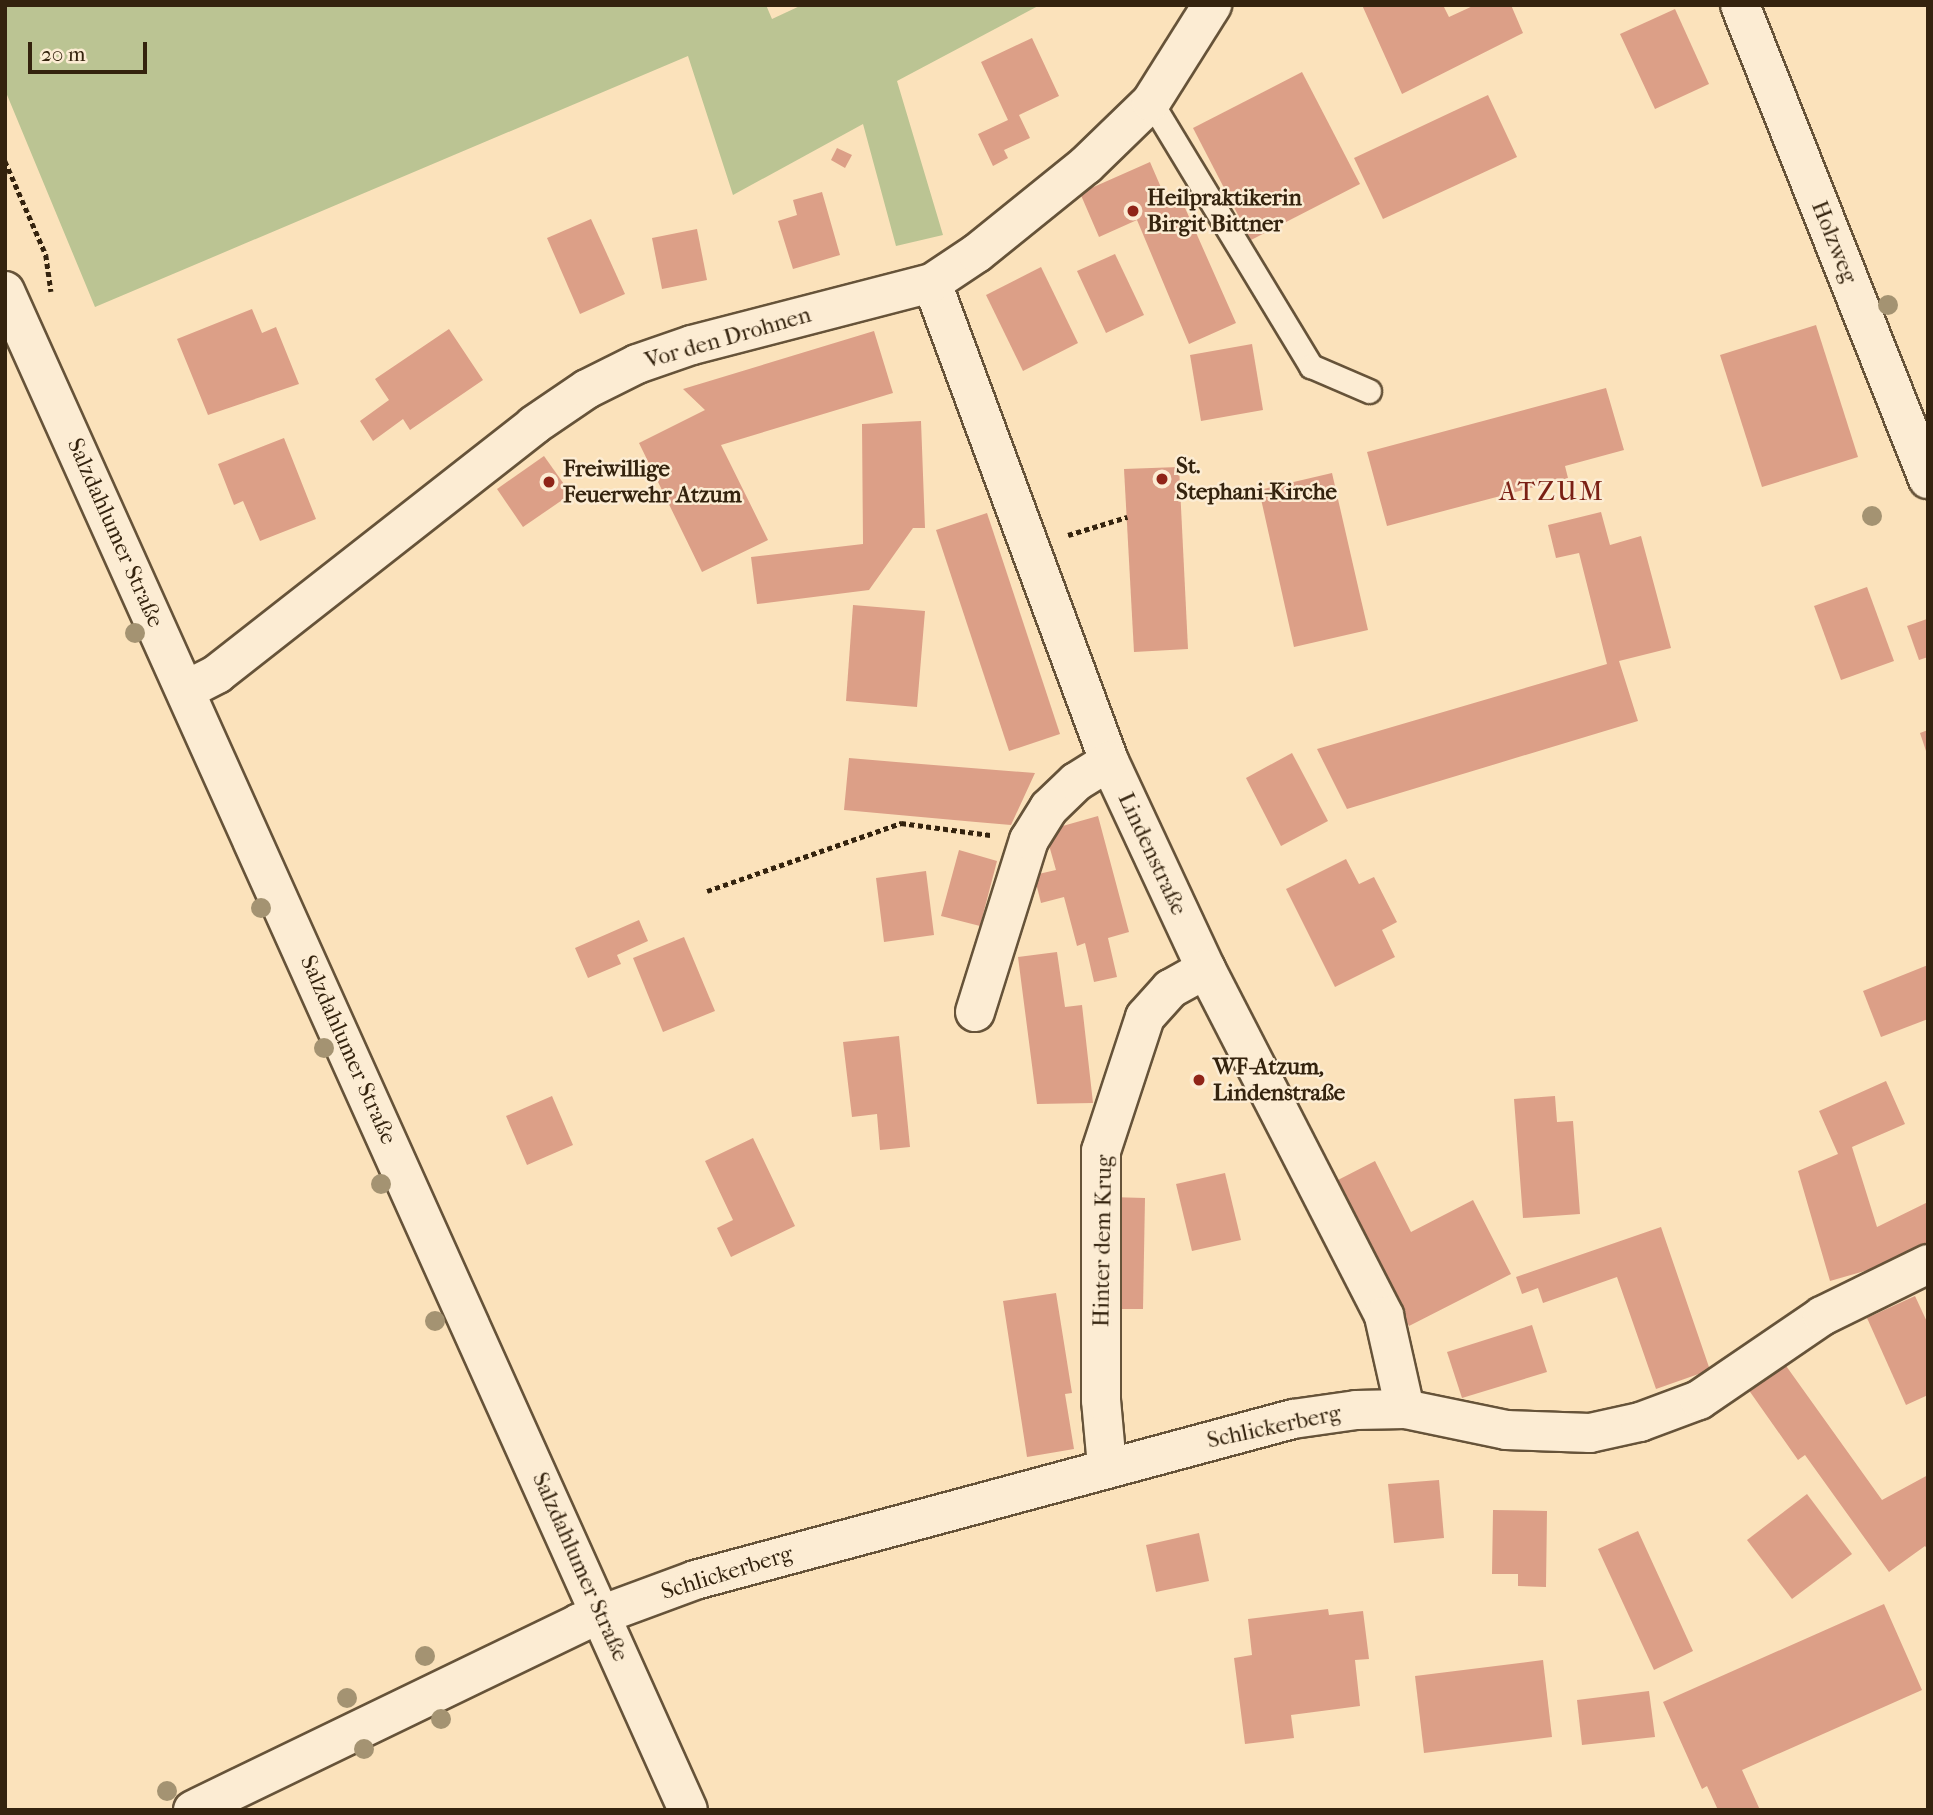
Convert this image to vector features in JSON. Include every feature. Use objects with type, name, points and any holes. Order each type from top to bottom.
[{"type":"street","name":"Vor den Drohnen","points":[[186,690],[217,674],[534,425],[587,389],[637,364],[692,345],[932,283],[1019,222],[1151,102],[1212,5]]},
{"type":"street","name":"Holzweg","points":[[1740,5],[1928,479]]},
{"type":"street","name":"Lindenstraße","points":[[932,283],[1027,547],[1109,761],[1206,969],[1384,1316],[1405,1409]]},
{"type":"street","name":"Salzdahlumer Straße","points":[[5,291],[688,1810]]},
{"type":"street","points":[[975,1012],[1029,840],[1049,808],[1076,782],[1109,761]]},
{"type":"street","name":"Hinter dem Krug","points":[[1107,1466],[1101,1400],[1101,1151],[1145,1017],[1170,989],[1206,969]]},
{"type":"street","name":"Schlickerberg","points":[[193,1810],[600,1614],[695,1580],[1107,1466],[1293,1419],[1405,1409],[1506,1430],[1590,1433],[1640,1422],[1699,1400],[1822,1316],[1928,1264]]},
{"type":"lane","points":[[1151,102],[1311,366],[1369,391]]},
{"type":"path","points":[[1027,547],[1127,517]]},
{"type":"path","points":[[707,891],[901,824],[1029,840]]},
{"type":"green space","points":[[5,5],[766,5],[772,19],[802,5],[1038,6],[897,81],[943,235],[896,246],[863,124],[733,195],[688,56],[95,307],[5,90]]},
{"type":"building","points":[[1362,5],[1443,5],[1449,17],[1475,5],[1511,5],[1523,33],[1402,94]]},
{"type":"building","points":[[1675,9],[1709,84],[1655,109],[1620,34]]},
{"type":"building","points":[[1032,38],[1059,96],[1019,115],[1030,138],[1004,150],[1008,158],[993,166],[978,134],[1008,120],[981,62]]},
{"type":"building","points":[[1302,72],[1360,184],[1251,240],[1193,128]]},
{"type":"building","points":[[1488,95],[1517,157],[1383,219],[1354,158]]},
{"type":"building","points":[[837,148],[852,155],[845,168],[831,160]]},
{"type":"building","points":[[1150,162],[1169,206],[1182,201],[1236,323],[1189,344],[1137,220],[1099,237],[1080,193]]},
{"type":"building","points":[[822,192],[840,255],[793,269],[778,221],[797,215],[793,200]]},
{"type":"building","points":[[591,219],[625,294],[580,314],[547,238]]},
{"type":"building","points":[[697,229],[707,280],[662,289],[652,238]]},
{"type":"building","points":[[1115,254],[1144,315],[1106,333],[1077,271]]},
{"type":"building","points":[[1041,267],[1078,343],[1023,371],[986,295]]},
{"type":"building","points":[[252,309],[262,333],[276,327],[299,384],[208,415],[177,339]]},
{"type":"building","points":[[1816,325],[1858,457],[1762,487],[1720,355]]},
{"type":"building","points":[[449,329],[483,380],[410,430],[403,419],[373,441],[360,421],[389,400],[375,379]]},
{"type":"building","points":[[874,331],[893,393],[721,445],[768,540],[702,572],[639,443],[705,410],[683,389]]},
{"type":"building","points":[[1252,344],[1263,410],[1201,421],[1190,355]]},
{"type":"building","points":[[1606,388],[1624,450],[1565,466],[1568,478],[1387,526],[1367,452]]},
{"type":"building","points":[[921,421],[925,528],[913,528],[869,590],[757,604],[751,557],[863,544],[862,424]]},
{"type":"building","points":[[284,438],[316,519],[260,541],[243,501],[234,505],[218,464]]},
{"type":"building","points":[[544,456],[571,494],[523,527],[497,489]]},
{"type":"building","points":[[1179,467],[1188,649],[1134,652],[1124,469]]},
{"type":"building","points":[[1332,473],[1368,630],[1294,647],[1259,490]]},
{"type":"building","points":[[1601,512],[1610,545],[1641,536],[1671,648],[1619,661],[1638,721],[1347,809],[1317,749],[1607,664],[1579,553],[1556,558],[1548,525]]},
{"type":"building","points":[[987,513],[1060,734],[1009,751],[936,530]]},
{"type":"building","points":[[1867,587],[1894,661],[1841,680],[1814,606]]},
{"type":"building","points":[[853,605],[925,611],[917,707],[846,701]]},
{"type":"building","points":[[1927,619],[1928,657],[1919,660],[1907,626]]},
{"type":"building","points":[[1928,730],[1928,754],[1927,754],[1920,733]]},
{"type":"building","points":[[1292,753],[1328,821],[1281,846],[1246,778]]},
{"type":"building","points":[[849,758],[1035,773],[1011,825],[844,810]]},
{"type":"building","points":[[1098,816],[1129,932],[1108,938],[1117,977],[1094,982],[1085,943],[1077,946],[1064,897],[1041,903],[1034,875],[1056,870],[1045,831]]},
{"type":"building","points":[[959,850],[997,861],[980,926],[941,916]]},
{"type":"building","points":[[1346,859],[1359,884],[1374,877],[1397,922],[1382,930],[1395,957],[1335,987],[1286,889]]},
{"type":"building","points":[[926,871],[934,935],[884,942],[876,878]]},
{"type":"building","points":[[639,920],[648,941],[617,955],[621,964],[588,978],[575,948]]},
{"type":"building","points":[[684,937],[715,1011],[663,1032],[633,958]]},
{"type":"building","points":[[1057,952],[1065,1007],[1082,1005],[1093,1103],[1037,1104],[1018,957]]},
{"type":"building","points":[[1928,965],[1928,1019],[1881,1037],[1863,991]]},
{"type":"building","points":[[899,1036],[910,1147],[880,1150],[877,1114],[852,1117],[843,1042]]},
{"type":"building","points":[[1886,1081],[1905,1124],[1852,1147],[1877,1227],[1928,1202],[1928,1245],[1889,1264],[1830,1281],[1798,1171],[1838,1154],[1819,1111]]},
{"type":"building","points":[[552,1096],[573,1145],[527,1165],[506,1116]]},
{"type":"building","points":[[1555,1096],[1557,1122],[1573,1121],[1580,1214],[1523,1218],[1514,1099]]},
{"type":"building","points":[[753,1138],[795,1226],[731,1257],[717,1228],[733,1220],[705,1161]]},
{"type":"building","points":[[1375,1161],[1411,1232],[1473,1200],[1511,1274],[1409,1326],[1336,1181]]},
{"type":"building","points":[[1225,1173],[1241,1240],[1192,1251],[1176,1184]]},
{"type":"building","points":[[1109,1197],[1145,1198],[1143,1309],[1106,1309]]},
{"type":"building","points":[[1661,1227],[1710,1370],[1656,1389],[1617,1277],[1543,1303],[1538,1288],[1522,1294],[1516,1277]]},
{"type":"building","points":[[1056,1293],[1072,1393],[1065,1394],[1074,1449],[1027,1457],[1003,1301]]},
{"type":"building","points":[[1915,1296],[1928,1324],[1928,1395],[1906,1405],[1867,1318]]},
{"type":"building","points":[[1532,1325],[1547,1372],[1462,1398],[1447,1352]]},
{"type":"building","points":[[1784,1363],[1882,1500],[1928,1475],[1928,1550],[1925,1546],[1889,1572],[1805,1455],[1798,1460],[1748,1389]]},
{"type":"building","points":[[1439,1480],[1444,1538],[1394,1543],[1388,1484]]},
{"type":"building","points":[[1807,1494],[1852,1554],[1792,1599],[1747,1540]]},
{"type":"building","points":[[1493,1510],[1547,1511],[1546,1587],[1518,1586],[1518,1574],[1492,1574]]},
{"type":"building","points":[[1638,1531],[1693,1651],[1654,1670],[1598,1549]]},
{"type":"building","points":[[1199,1533],[1209,1581],[1156,1592],[1146,1545]]},
{"type":"building","points":[[1884,1604],[1922,1690],[1742,1770],[1760,1810],[1718,1810],[1707,1786],[1702,1789],[1663,1702]]},
{"type":"building","points":[[1328,1609],[1329,1615],[1363,1611],[1369,1659],[1355,1660],[1360,1706],[1291,1715],[1294,1738],[1245,1744],[1234,1658],[1252,1655],[1248,1619]]},
{"type":"building","points":[[1543,1660],[1552,1737],[1424,1753],[1415,1676]]},
{"type":"building","points":[[1649,1691],[1655,1737],[1582,1745],[1577,1700]]},
{"type":"place","name":"Heilpraktikerin Birgit Bittner","points":[[1133,211]]},
{"type":"place","name":"St. Stephani-Kirche","points":[[1162,479]]},
{"type":"place","name":"Freiwillige Feuerwehr Atzum","points":[[549,482]]},
{"type":"place","name":"WF-Atzum, Lindenstraße","points":[[1199,1080]]},
{"type":"district","name":"ATZUM","points":[[1552,492]]}]
